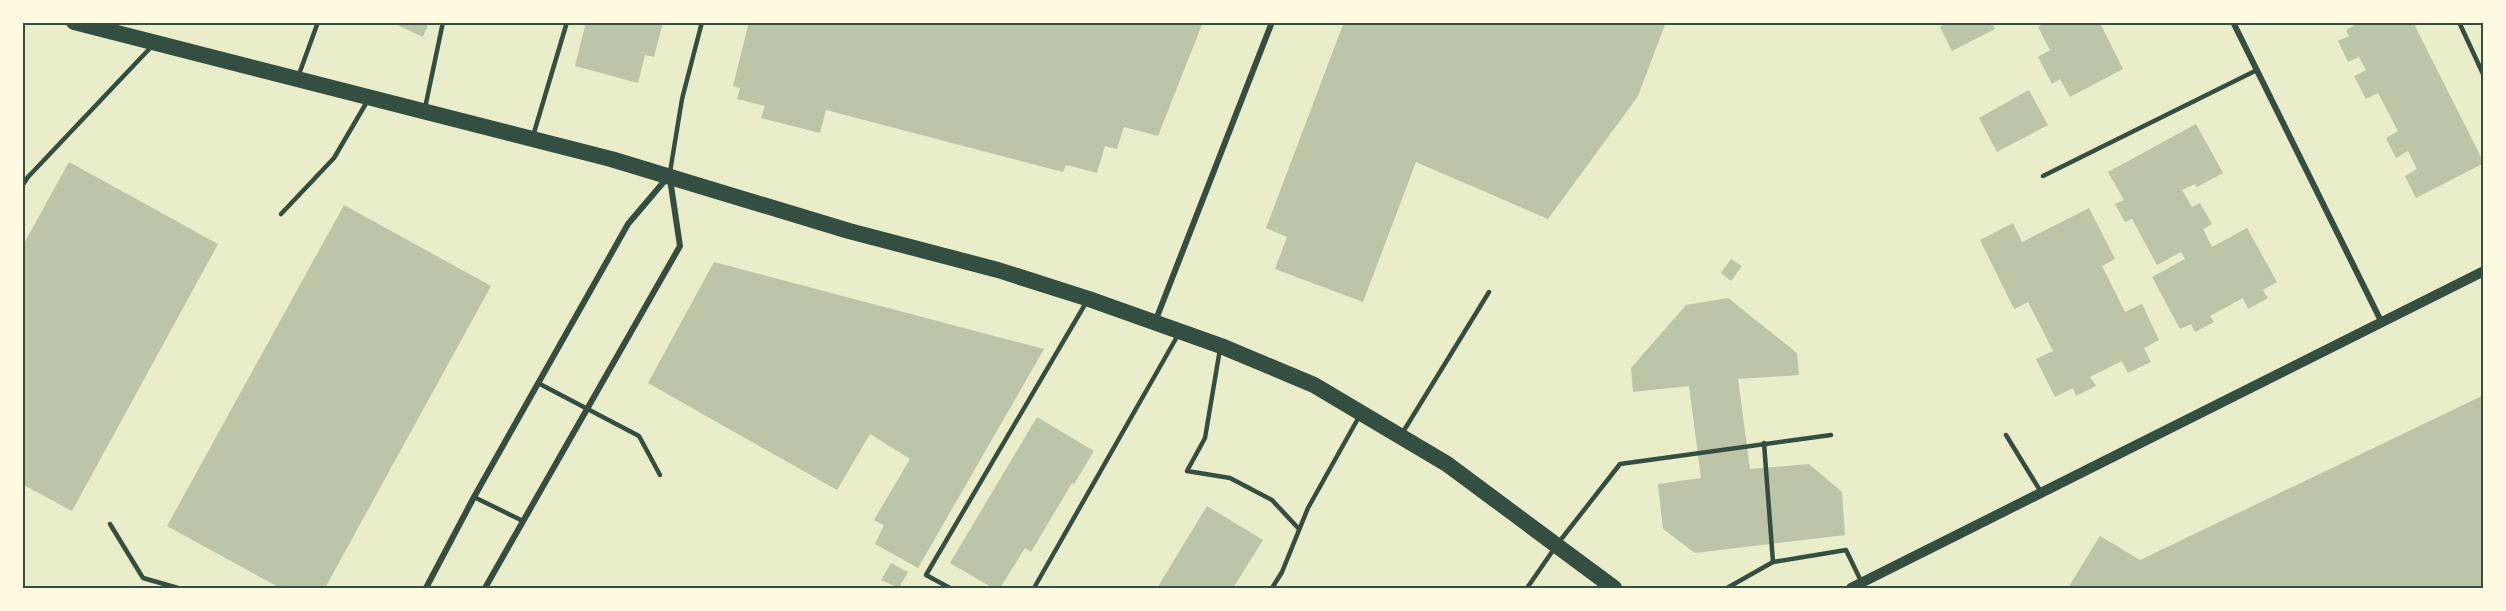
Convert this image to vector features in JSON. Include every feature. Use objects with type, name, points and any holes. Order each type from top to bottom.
[{"type":"highway","points":[[74,22],[669,175],[849,231],[998,270],[1089,299],[1221,346],[1314,385],[1448,464],[1614,588]]},
{"type":"street","points":[[1154,323],[1272,22]]},
{"type":"street","points":[[2233,22],[2382,323]]},
{"type":"street","points":[[426,588],[474,497],[628,224],[669,175]]},
{"type":"street","points":[[485,588],[680,246],[669,175]]},
{"type":"street","points":[[1851,588],[2484,271]]},
{"type":"lane","points":[[297,80],[318,22]]},
{"type":"lane","points":[[424,111],[443,22]]},
{"type":"lane","points":[[532,138],[567,22]]},
{"type":"lane","points":[[669,175],[682,99],[702,22]]},
{"type":"lane","points":[[2459,22],[2484,76]]},
{"type":"lane","points":[[22,186],[59,143],[155,43]]},
{"type":"lane","points":[[2043,176],[2257,69]]},
{"type":"lane","points":[[281,214],[334,159],[370,97]]},
{"type":"lane","points":[[1400,437],[1490,292]]},
{"type":"lane","points":[[950,588],[926,575],[1089,299]]},
{"type":"lane","points":[[1034,588],[1180,332]]},
{"type":"lane","points":[[1221,346],[1205,438],[1187,471],[1230,478],[1272,500],[1299,529]]},
{"type":"lane","points":[[538,383],[639,436],[660,475]]},
{"type":"lane","points":[[1272,588],[1282,572],[1308,508],[1361,413]]},
{"type":"lane","points":[[1527,588],[1557,545],[1620,464],[1831,435]]},
{"type":"lane","points":[[2006,435],[2042,493]]},
{"type":"lane","points":[[1764,443],[1773,562]]},
{"type":"lane","points":[[474,497],[522,521]]},
{"type":"lane","points":[[110,524],[143,578],[178,588]]},
{"type":"lane","points":[[1727,588],[1773,562],[1846,550],[1862,583]]},
{"type":"building","points":[[391,22],[429,22],[423,37]]},
{"type":"building","points":[[586,22],[663,22],[654,57],[645,55],[638,83],[575,66]]},
{"type":"building","points":[[749,22],[1203,22],[1158,136],[1124,127],[1117,149],[1105,146],[1097,173],[1066,165],[1063,172],[826,110],[820,133],[761,118],[765,106],[737,99],[740,88],[733,86]]},
{"type":"building","points":[[1344,22],[1666,22],[1638,96],[1548,219],[1416,162],[1363,302],[1275,269],[1287,237],[1266,228]]},
{"type":"building","points":[[1948,22],[1992,22],[1995,29],[1952,51],[1940,27]]},
{"type":"building","points":[[2046,22],[2105,22],[2101,25],[2123,69],[2070,97],[2060,79],[2052,84],[2038,57],[2050,50],[2038,27]]},
{"type":"building","points":[[2360,22],[2413,22],[2484,163],[2416,198],[2405,176],[2417,169],[2408,151],[2396,158],[2386,138],[2398,131],[2378,93],[2366,99],[2354,76],[2366,70],[2359,57],[2348,62],[2338,41],[2349,36],[2346,30]]},
{"type":"building","points":[[2029,90],[2048,125],[1997,152],[1979,118]]},
{"type":"building","points":[[2196,124],[2223,173],[2197,187],[2195,184],[2182,190],[2192,207],[2200,203],[2212,224],[2203,229],[2212,247],[2247,228],[2277,282],[2263,290],[2268,298],[2248,309],[2243,298],[2210,316],[2214,322],[2195,332],[2191,324],[2180,329],[2152,277],[2185,259],[2181,252],[2157,265],[2132,219],[2125,222],[2115,204],[2124,200],[2108,172]]},
{"type":"building","points":[[69,162],[218,244],[72,511],[22,484],[22,247]]},
{"type":"building","points":[[344,205],[491,286],[325,588],[280,588],[167,526]]},
{"type":"building","points":[[2089,208],[2115,259],[2102,266],[2125,312],[2142,304],[2159,340],[2144,348],[2151,362],[2128,373],[2122,361],[2090,377],[2096,386],[2076,396],[2073,388],[2055,397],[2036,359],[2053,351],[2028,302],[2014,309],[1980,240],[2013,223],[2022,242]]},
{"type":"building","points":[[1731,259],[1742,266],[1731,281],[1721,273]]},
{"type":"building","points":[[714,262],[1044,349],[918,568],[875,544],[884,525],[874,520],[910,459],[870,434],[837,490],[648,383]]},
{"type":"building","points":[[1728,298],[1797,353],[1799,375],[1738,379],[1750,469],[1809,464],[1842,492],[1845,535],[1695,553],[1663,529],[1658,484],[1701,478],[1689,386],[1633,392],[1631,368],[1686,305]]},
{"type":"building","points":[[2484,395],[2484,588],[2068,588],[2100,536],[2140,560]]},
{"type":"building","points":[[1037,417],[1094,451],[1031,552],[1025,548],[1000,588],[993,588],[950,563]]},
{"type":"building","points":[[1207,506],[1263,540],[1233,588],[1157,588]]},
{"type":"building","points":[[891,563],[908,572],[899,588],[881,580]]}]
